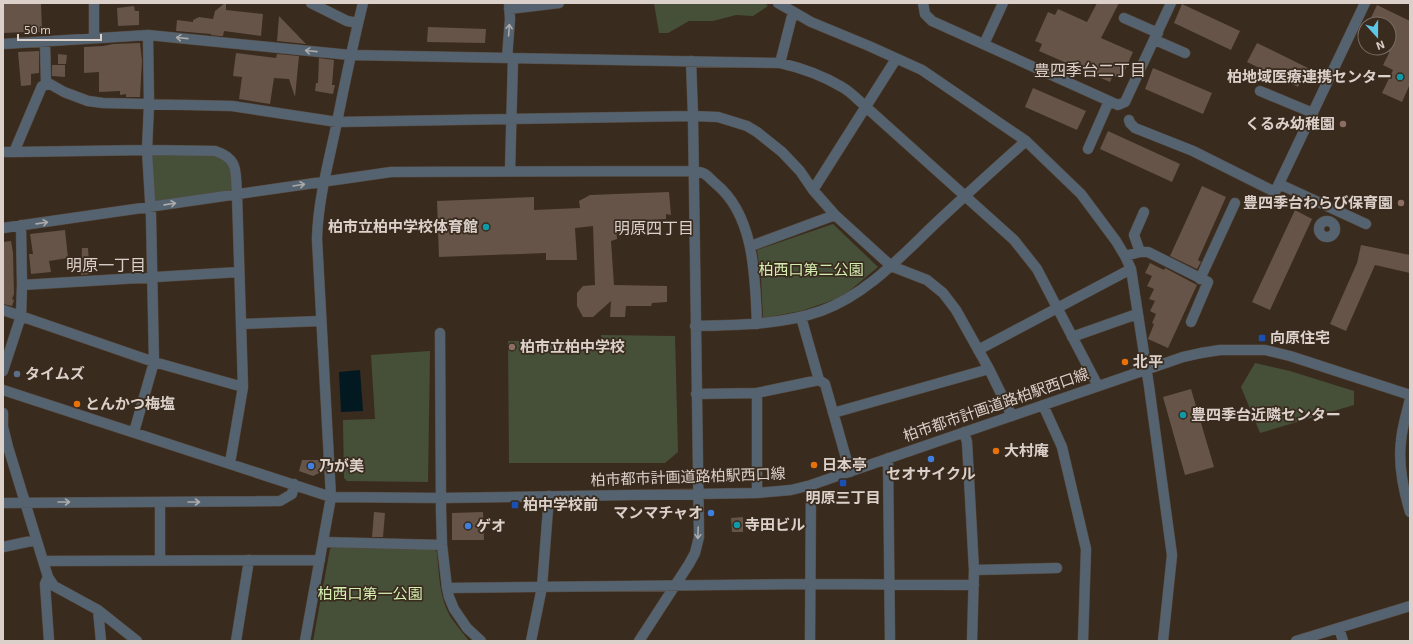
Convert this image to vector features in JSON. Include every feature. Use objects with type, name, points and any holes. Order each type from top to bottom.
[{"type":"street","points":[[94,3],[94,38]]},
{"type":"street","points":[[311,3],[347,20],[358,23]]},
{"type":"street","points":[[305,641],[331,497],[316,239],[318,215],[350,55],[363,3]]},
{"type":"street","points":[[510,171],[512,119],[509,6],[559,3]]},
{"type":"street","points":[[778,3],[817,25],[922,70],[1026,141],[1081,194],[1109,230],[1125,256],[1131,269],[1172,555],[1163,641]]},
{"type":"street","points":[[923,3],[926,14],[932,21],[1118,105],[1125,102],[1171,3]]},
{"type":"street","points":[[984,44],[1003,3]]},
{"type":"street","points":[[1277,188],[1365,3]]},
{"type":"street","points":[[780,64],[793,12]]},
{"type":"street","points":[[1124,18],[1185,53]]},
{"type":"street","points":[[134,432],[154,362],[150,207],[146,150],[149,104],[148,35]]},
{"type":"street","points":[[3,44],[148,35],[350,55],[691,61],[780,64],[800,68],[820,75],[843,88],[1014,240],[1037,269],[1098,386]]},
{"type":"street","points":[[45,42],[46,84]]},
{"type":"street","points":[[813,190],[896,59]]},
{"type":"street","points":[[639,641],[695,553],[698,537],[691,61]]},
{"type":"street","points":[[14,152],[42,86],[46,84],[50,84],[64,92],[88,101],[103,103],[232,106],[337,122],[693,116],[718,117],[747,126],[782,152],[800,171],[813,190],[835,216],[890,266],[927,280],[942,293],[956,310],[989,369],[1012,416]]},
{"type":"street","points":[[1260,91],[1312,113]]},
{"type":"street","points":[[1088,149],[1109,101]]},
{"type":"street","points":[[1129,120],[1130,124],[1135,128],[1366,224]]},
{"type":"street","points":[[695,326],[757,324],[801,317],[843,302],[858,293],[890,266],[1026,141]]},
{"type":"street","points":[[3,152],[146,150],[215,152],[230,158],[236,173],[243,387],[230,463]]},
{"type":"street","points":[[3,228],[391,172],[702,172],[722,188],[736,209],[751,246],[755,281],[757,324]]},
{"type":"street","points":[[1200,279],[1235,204]]},
{"type":"street","points":[[1330,222],[1335,210]]},
{"type":"street","points":[[1140,252],[1134,235],[1144,212]]},
{"type":"street","points":[[751,246],[835,216]]},
{"type":"street","points":[[3,371],[21,316],[21,226]]},
{"type":"street","points":[[1125,256],[1140,252],[1148,252],[1208,282],[1191,322]]},
{"type":"street","points":[[978,350],[1131,269]]},
{"type":"street","points":[[22,285],[239,272]]},
{"type":"street","points":[[3,310],[154,362],[243,387]]},
{"type":"street","points":[[1072,337],[1137,314]]},
{"type":"street","points":[[801,317],[819,380],[825,384],[850,472]]},
{"type":"street","points":[[241,324],[321,320]]},
{"type":"street","points":[[440,333],[442,545],[447,588],[454,609],[467,628],[478,640]]},
{"type":"street","name":"柏市都市計画道路柏駅西口線","points":[[4,394],[134,432],[331,497],[441,498],[757,493],[791,490],[850,472],[1183,357],[1201,353],[1265,350],[1290,356],[1410,395]]},
{"type":"street","points":[[833,413],[989,369]]},
{"type":"street","points":[[696,394],[757,393],[819,380]]},
{"type":"street","points":[[757,393],[757,493]]},
{"type":"street","points":[[1410,399],[1406,432],[1401,441],[1400,469],[1404,492],[1410,512]]},
{"type":"street","points":[[1043,405],[1062,447],[1086,549],[1083,641]]},
{"type":"street","points":[[3,413],[4,434],[48,577],[54,586],[98,610],[137,641]]},
{"type":"street","points":[[964,432],[967,442],[974,570],[972,641]]},
{"type":"street","points":[[888,458],[890,641]]},
{"type":"street","points":[[3,503],[280,501],[292,494],[294,484]]},
{"type":"street","points":[[810,641],[811,485]]},
{"type":"street","points":[[531,641],[542,587],[549,496]]},
{"type":"street","points":[[160,502],[160,560]]},
{"type":"street","points":[[3,547],[36,540]]},
{"type":"street","points":[[323,542],[442,545]]},
{"type":"street","points":[[236,641],[249,560]]},
{"type":"street","points":[[44,561],[320,560]]},
{"type":"street","points":[[974,570],[1057,568]]},
{"type":"street","points":[[48,577],[45,584],[49,641]]},
{"type":"street","points":[[447,588],[810,584],[974,585]]},
{"type":"street","points":[[1296,641],[1410,606]]},
{"type":"street","points":[[98,610],[101,641]]},
{"type":"street","points":[[1339,628],[1343,641]]},
{"type":"green space","points":[[654,3],[765,3],[768,6],[753,16],[736,15],[713,21],[689,21],[668,33],[659,33]]},
{"type":"green space","points":[[156,153],[215,155],[220,157],[229,167],[233,187],[229,191],[158,203],[154,199],[152,157]]},
{"type":"green space","name":"柏西口第二公園","points":[[833,224],[878,267],[842,297],[801,311],[763,318],[761,279],[757,250]]},
{"type":"green space","points":[[601,335],[675,336],[678,452],[665,463],[509,463],[508,341],[602,341]]},
{"type":"green space","points":[[430,351],[428,482],[347,481],[344,478],[343,420],[375,419],[371,355]]},
{"type":"green space","points":[[1255,363],[1290,371],[1354,391],[1354,405],[1260,433],[1241,387]]},
{"type":"green space","name":"柏西口第一公園","points":[[335,545],[434,549],[437,552],[440,585],[446,608],[452,619],[469,641],[313,641],[330,549]]},
{"type":"water","points":[[360,370],[363,411],[341,412],[339,372]]},
{"type":"building","points":[[3,3],[41,3],[42,32],[4,33]]},
{"type":"building","points":[[225,3],[226,10],[263,14],[261,36],[224,31],[223,36],[220,36],[176,31],[177,20],[193,22],[193,20],[199,17],[213,19],[215,11]]},
{"type":"building","points":[[1097,3],[1119,3],[1101,38],[1133,52],[1121,79],[1113,75],[1110,82],[1039,51],[1042,44],[1035,41],[1048,12],[1055,15],[1058,9],[1087,22]]},
{"type":"building","points":[[1182,4],[1240,31],[1231,50],[1174,23]]},
{"type":"building","name":"柏地域医療連携センター","points":[[1377,5],[1410,21],[1410,84],[1402,102],[1382,93],[1393,70],[1383,65],[1388,56],[1397,56],[1397,16],[1372,16]]},
{"type":"building","points":[[134,6],[135,11],[139,11],[139,25],[118,26],[117,8]]},
{"type":"building","points":[[279,16],[306,44],[277,41]]},
{"type":"building","points":[[428,27],[486,29],[485,43],[427,42]]},
{"type":"building","points":[[140,43],[142,61],[140,97],[126,97],[126,94],[120,95],[120,91],[99,92],[99,72],[84,73],[84,47]]},
{"type":"building","points":[[1257,43],[1308,68],[1298,87],[1247,62]]},
{"type":"building","points":[[39,51],[39,73],[31,74],[31,85],[21,86],[18,52]]},
{"type":"building","points":[[236,53],[276,58],[277,54],[299,56],[295,97],[289,79],[274,78],[270,104],[239,99],[242,77],[233,76]]},
{"type":"building","points":[[58,54],[67,55],[66,64],[58,64]]},
{"type":"building","points":[[319,58],[334,60],[332,85],[335,85],[333,94],[315,91],[316,83],[318,83]]},
{"type":"building","points":[[52,65],[65,65],[65,77],[52,76]]},
{"type":"building","points":[[1153,68],[1212,93],[1203,114],[1145,89]]},
{"type":"building","points":[[1033,88],[1086,111],[1077,130],[1025,107]]},
{"type":"building","points":[[1108,131],[1180,164],[1172,182],[1100,149]]},
{"type":"building","points":[[1202,186],[1226,197],[1198,260],[1201,262],[1197,269],[1170,256]]},
{"type":"building","points":[[669,192],[671,215],[666,214],[666,219],[642,220],[642,223],[616,225],[617,239],[611,241],[614,285],[667,286],[667,302],[652,303],[651,306],[626,306],[625,317],[610,317],[611,301],[593,317],[583,317],[577,306],[577,293],[583,286],[595,285],[593,226],[575,228],[577,260],[546,260],[546,253],[439,257],[437,201],[534,197],[534,210],[580,208],[579,201],[590,195]]},
{"type":"building","points":[[1295,210],[1312,219],[1270,310],[1252,302]]},
{"type":"building","points":[[65,230],[68,258],[49,261],[51,272],[31,274],[29,254],[33,254],[30,234]]},
{"type":"building","points":[[11,241],[13,253],[14,294],[12,306],[3,304],[3,242]]},
{"type":"building","points":[[1361,245],[1410,255],[1410,273],[1375,265],[1346,331],[1330,324],[1357,263]]},
{"type":"building","points":[[82,248],[88,248],[90,274],[81,275]]},
{"type":"building","points":[[1150,263],[1164,270],[1165,268],[1197,285],[1168,348],[1148,339],[1156,314],[1150,311],[1155,301],[1149,299],[1154,289],[1147,286],[1152,276],[1145,273]]},
{"type":"building","name":"豊四季台近隣センター","points":[[1191,389],[1214,467],[1185,475],[1163,397]]},
{"type":"building","name":"乃が美","points":[[302,460],[321,460],[321,472],[313,476],[299,471]]},
{"type":"building","points":[[374,512],[385,513],[383,537],[372,537]]},
{"type":"building","name":"ゲオ","points":[[483,512],[484,540],[452,540],[452,513]]},
{"type":"building","name":"寺田ビル","points":[[743,517],[743,532],[732,532],[731,518]]},
{"type":"place","name":"柏地域医療連携センター","points":[[1400,77]]},
{"type":"place","name":"くるみ幼稚園","points":[[1343,124]]},
{"type":"place","name":"豊四季台わらび保育園","points":[[1401,203]]},
{"type":"place","name":"柏市立柏中学校体育館","points":[[486,227]]},
{"type":"place","name":"向原住宅","points":[[1262,338]]},
{"type":"place","name":"柏市立柏中学校","points":[[512,347]]},
{"type":"place","name":"北平","points":[[1125,362]]},
{"type":"place","name":"タイムズ","points":[[17,374]]},
{"type":"place","name":"とんかつ梅塩","points":[[77,404]]},
{"type":"place","name":"豊四季台近隣センター","points":[[1183,415]]},
{"type":"place","name":"大村庵","points":[[996,451]]},
{"type":"place","name":"セオサイクル","points":[[931,459]]},
{"type":"place","name":"日本亭","points":[[814,465]]},
{"type":"place","name":"乃が美","points":[[311,466]]},
{"type":"place","name":"明原三丁目","points":[[843,483]]},
{"type":"place","name":"柏中学校前","points":[[515,505]]},
{"type":"place","name":"マンマチャオ","points":[[711,513]]},
{"type":"place","name":"寺田ビル","points":[[737,525]]},
{"type":"place","name":"ゲオ","points":[[468,526]]},
{"type":"district","name":"豊四季台二丁目","points":[[1090,70]]},
{"type":"district","name":"明原四丁目","points":[[654,228]]},
{"type":"district","name":"明原一丁目","points":[[106,265]]}]
